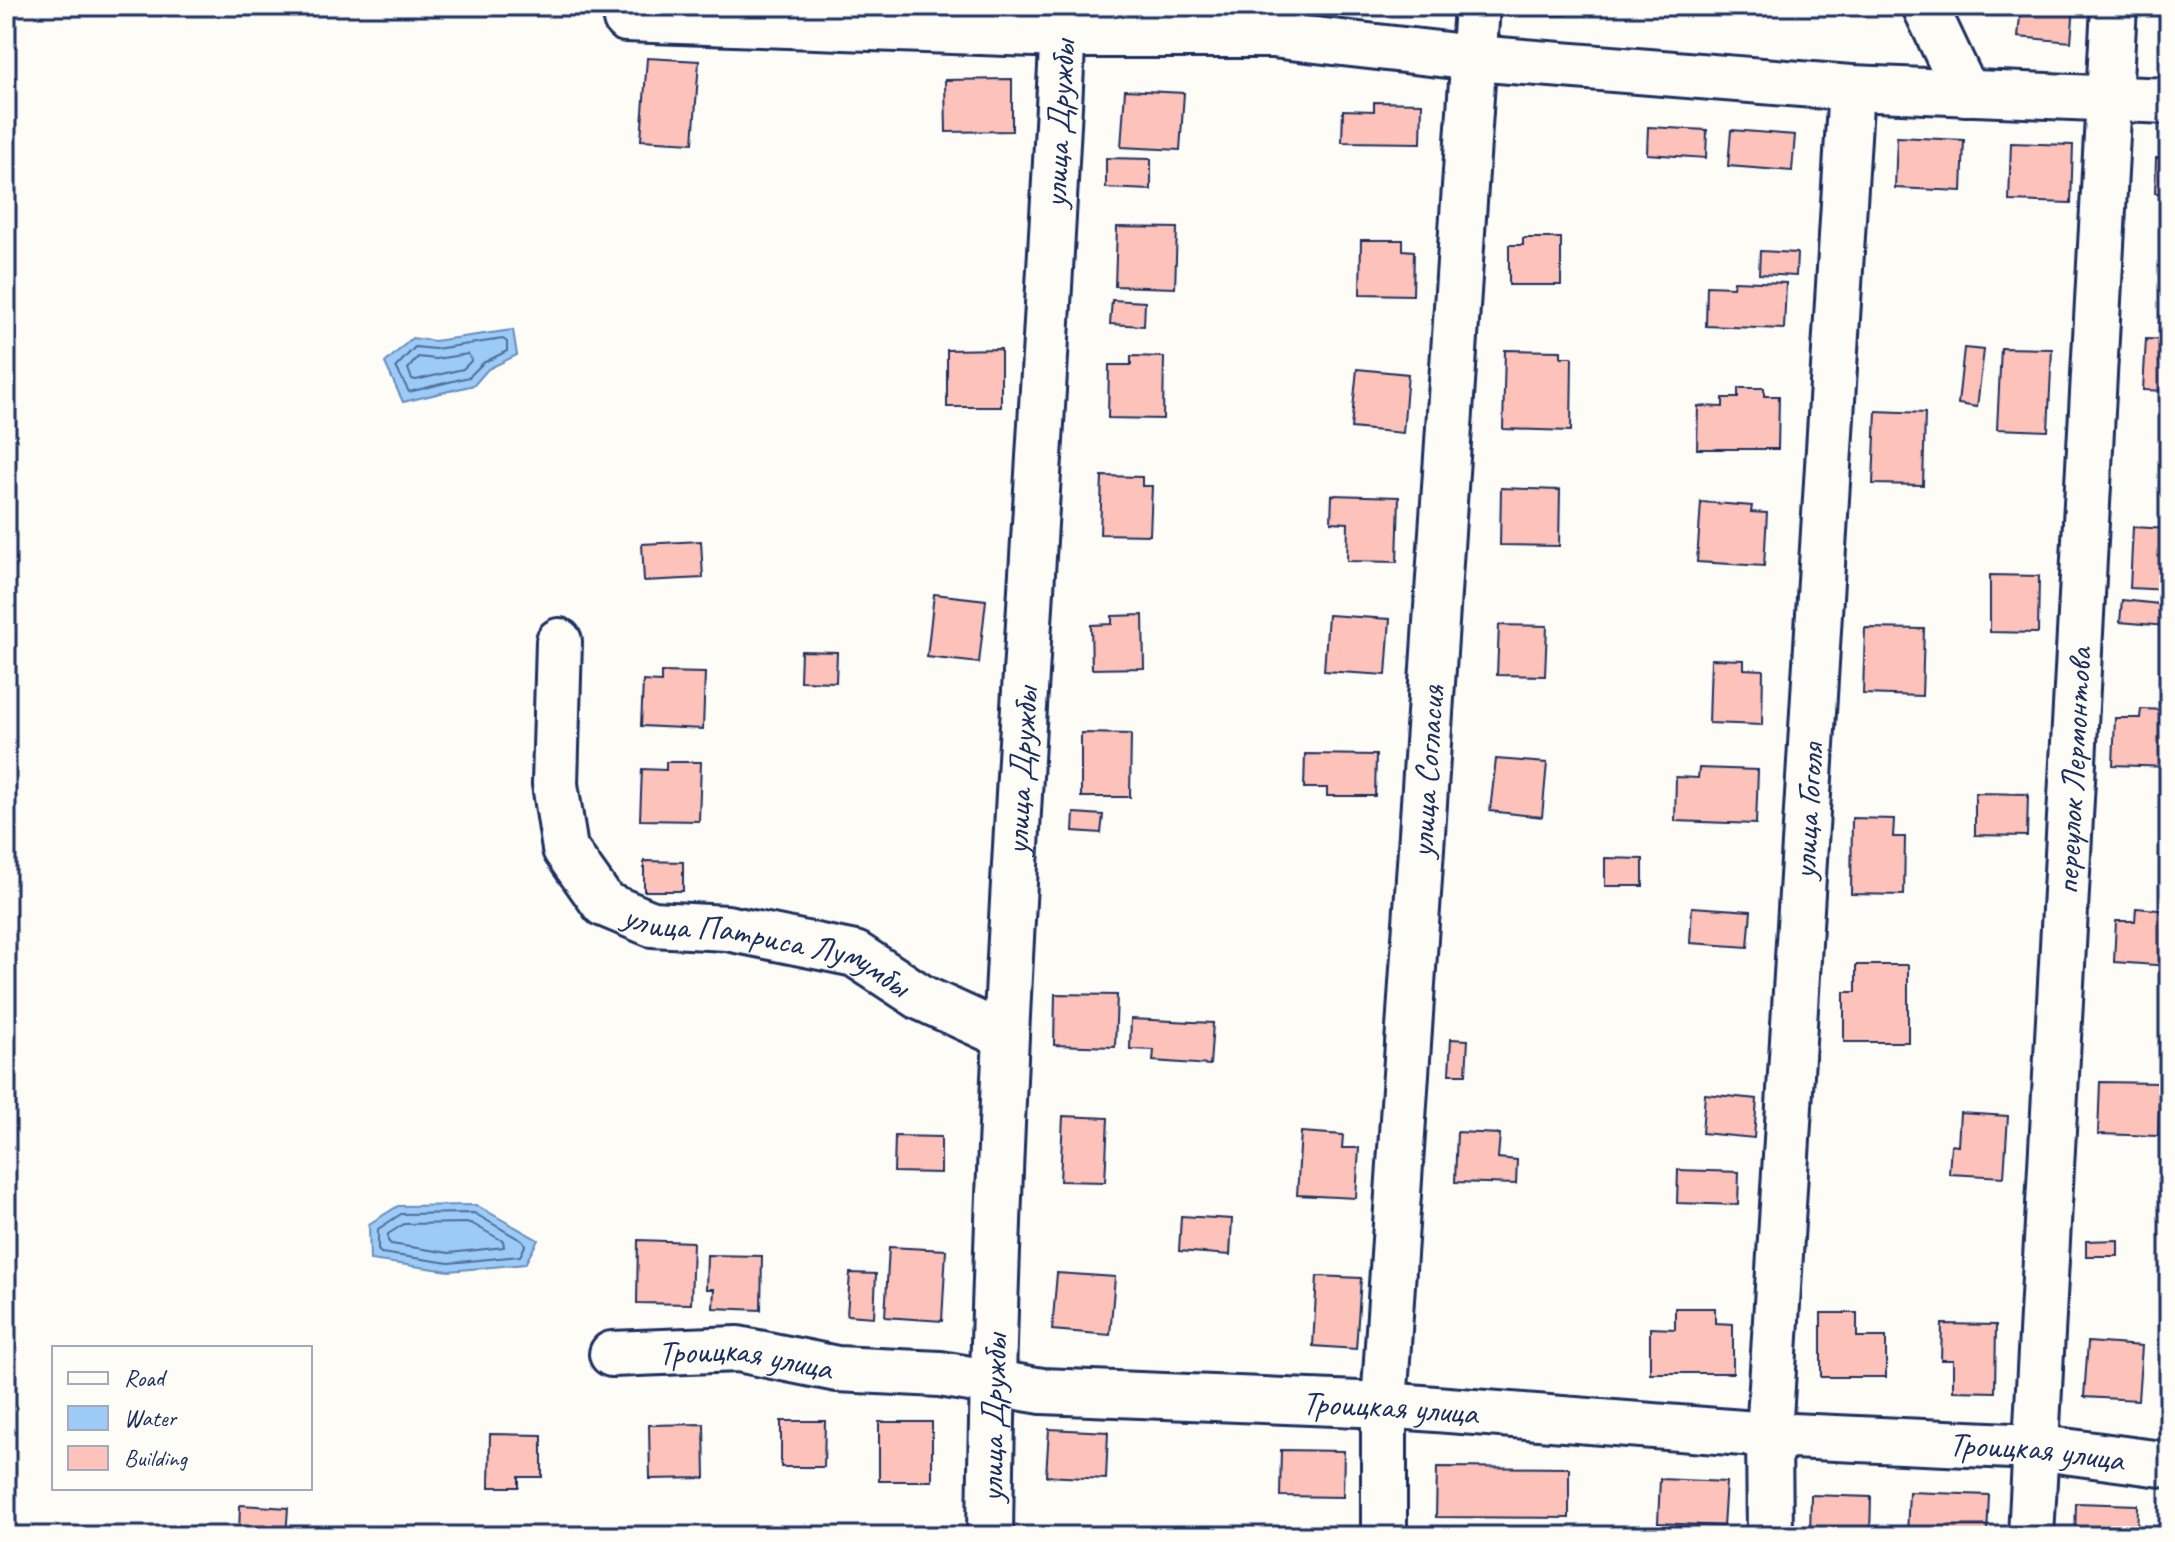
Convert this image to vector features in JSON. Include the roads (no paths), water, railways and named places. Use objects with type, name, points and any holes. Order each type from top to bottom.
[{"type":"street","name":"улица Согласия","points":[[1384,1536],[1384,1405],[1477,6]]},
{"type":"street","name":"переулок Лермонтова","points":[[2031,1536],[2114,6]]},
{"type":"street","points":[[1924,7],[1966,93]]},
{"type":"street","points":[[626,19],[1063,20],[1272,35],[1474,58],[1851,88],[2169,101]]},
{"type":"street","name":"улица Дружбы","points":[[990,1536],[992,1381],[1005,1036],[1063,20]]},
{"type":"street","name":"улица Гоголя","points":[[1770,1536],[1769,1435],[1851,88]]},
{"type":"street","name":"улица Патриса Лумумбы","points":[[559,641],[555,784],[565,849],[604,904],[652,924],[727,928],[855,954],[922,998],[1005,1036]]},
{"type":"street","name":"Троицкая улица","points":[[612,1354],[738,1349],[837,1369],[940,1374],[1042,1391],[1384,1405],[1769,1435],[2034,1447],[2169,1465]]},
{"type":"water","points":[[513,330],[517,355],[488,369],[474,385],[403,402],[385,363],[412,338],[434,341]]},
{"type":"water","points":[[476,1205],[538,1240],[525,1264],[449,1271],[370,1260],[369,1224],[398,1206]]}]
